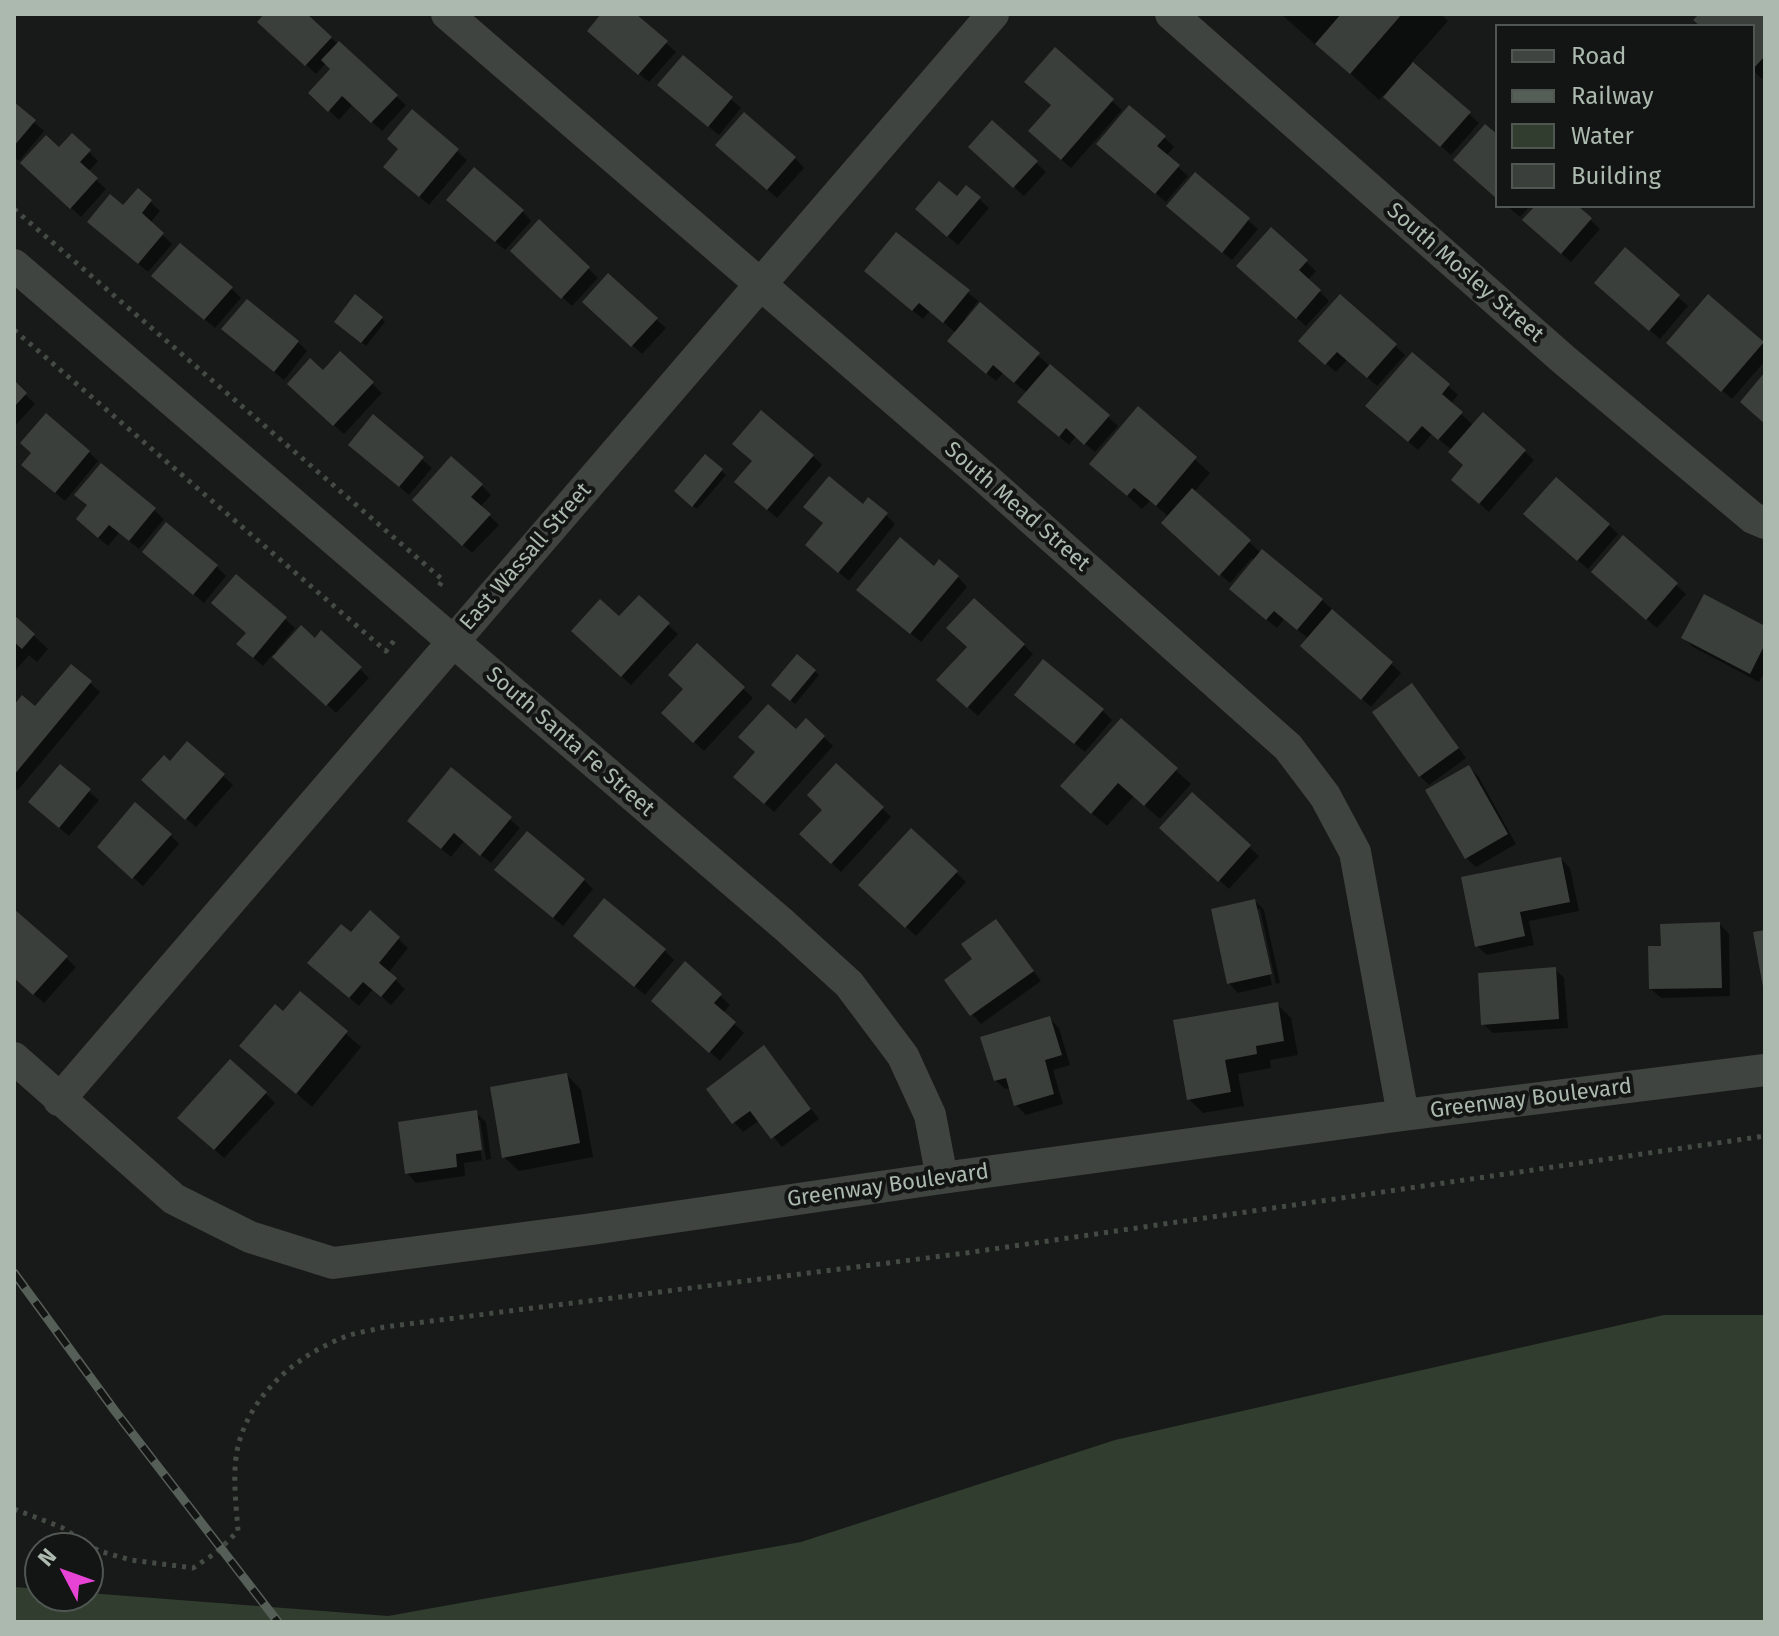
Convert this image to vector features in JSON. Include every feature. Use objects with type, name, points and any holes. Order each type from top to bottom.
[{"type":"street","name":"South Mead Street","points":[[447,14],[984,477],[1288,747],[1325,796],[1355,852],[1403,1115]]},
{"type":"street","name":"East Wassall Street","points":[[59,1100],[993,14]]},
{"type":"street","name":"South Mosley Street","points":[[1171,14],[1563,359],[1753,518],[1765,523]]},
{"type":"street","name":"South Santa Fe Street","points":[[14,265],[849,984],[903,1056],[930,1115],[942,1178]]},
{"type":"street","name":"Greenway Boulevard","points":[[14,1058],[174,1199],[250,1237],[333,1263],[1403,1115],[1765,1070]]},
{"type":"path","points":[[14,1509],[61,1527],[99,1551],[131,1560],[193,1568],[217,1552],[238,1531],[236,1469],[239,1441],[249,1416],[266,1390],[290,1369],[343,1337],[384,1327],[966,1253],[1765,1136]]},
{"type":"water","points":[[1664,1315],[1765,1315],[1765,1622],[14,1622],[14,1587],[24,1588],[24,1612],[104,1612],[104,1594],[388,1616],[801,1542],[1115,1440]]},
{"type":"building","points":[[264,14],[307,14],[332,37],[305,66],[257,22]]},
{"type":"building","points":[[601,14],[636,14],[668,41],[638,75],[587,31]]},
{"type":"building","points":[[1341,14],[1402,14],[1350,74],[1315,44]]},
{"type":"building","points":[[1699,14],[1760,14],[1765,18],[1765,56],[1755,67],[1755,24],[1698,24],[1693,20]]},
{"type":"building","points":[[339,41],[398,95],[371,123],[342,96],[328,112],[308,93],[330,69],[321,60]]},
{"type":"building","points":[[1055,47],[1114,99],[1061,160],[1028,131],[1051,105],[1024,82]]},
{"type":"building","points":[[683,55],[733,97],[708,127],[657,85]]},
{"type":"building","points":[[1413,62],[1471,112],[1440,147],[1383,97]]},
{"type":"building","points":[[14,102],[36,120],[14,146]]},
{"type":"building","points":[[1129,105],[1166,136],[1157,146],[1180,165],[1155,194],[1096,144]]},
{"type":"building","points":[[412,109],[459,149],[419,197],[383,167],[398,149],[387,139]]},
{"type":"building","points":[[744,112],[796,157],[767,190],[715,145]]},
{"type":"building","points":[[992,120],[1038,161],[1013,188],[968,147]]},
{"type":"building","points":[[1485,124],[1495,132],[1495,197],[1453,160]]},
{"type":"building","points":[[72,133],[91,150],[80,162],[98,178],[70,209],[20,163],[46,135],[59,147]]},
{"type":"building","points":[[474,167],[524,210],[495,242],[446,200]]},
{"type":"building","points":[[1195,172],[1250,218],[1222,253],[1166,206]]},
{"type":"building","points":[[939,181],[957,196],[966,185],[981,197],[947,237],[915,209]]},
{"type":"building","points":[[138,188],[152,200],[142,213],[164,233],[138,264],[87,222],[110,194],[123,205]]},
{"type":"building","points":[[1533,208],[1580,208],[1592,218],[1561,254],[1522,220]]},
{"type":"building","points":[[539,219],[590,267],[561,299],[510,251]]},
{"type":"building","points":[[1271,227],[1308,260],[1299,270],[1321,290],[1296,319],[1236,266]]},
{"type":"building","points":[[896,232],[970,290],[943,323],[919,303],[912,311],[864,271]]},
{"type":"building","points":[[180,243],[233,287],[204,320],[151,276]]},
{"type":"building","points":[[1625,247],[1680,295],[1649,331],[1594,283]]},
{"type":"building","points":[[608,273],[658,318],[631,347],[582,302]]},
{"type":"building","points":[[355,294],[383,317],[361,343],[334,322]]},
{"type":"building","points":[[1340,294],[1397,344],[1367,378],[1337,352],[1325,365],[1298,341]]},
{"type":"building","points":[[1708,294],[1764,342],[1721,392],[1666,343]]},
{"type":"building","points":[[247,299],[299,341],[274,372],[221,329]]},
{"type":"building","points":[[980,302],[1040,353],[1014,383],[993,365],[986,374],[947,341]]},
{"type":"building","points":[[340,351],[374,382],[333,426],[287,384],[310,358],[323,370]]},
{"type":"building","points":[[1412,352],[1450,384],[1442,394],[1463,412],[1438,440],[1422,426],[1408,442],[1365,406]]},
{"type":"building","points":[[1050,364],[1110,415],[1084,445],[1066,428],[1059,437],[1017,402]]},
{"type":"building","points":[[1765,372],[1765,424],[1740,402]]},
{"type":"building","points":[[14,380],[27,393],[14,407]]},
{"type":"building","points":[[1138,406],[1197,457],[1156,506],[1134,488],[1127,496],[1089,464]]},
{"type":"building","points":[[761,410],[814,455],[767,510],[734,482],[752,461],[732,444]]},
{"type":"building","points":[[1483,412],[1526,450],[1479,504],[1451,480],[1463,465],[1448,452]]},
{"type":"building","points":[[46,413],[90,451],[55,493],[21,465],[31,453],[20,443]]},
{"type":"building","points":[[373,414],[424,457],[399,487],[348,445]]},
{"type":"building","points":[[705,454],[723,469],[692,507],[674,491]]},
{"type":"building","points":[[451,456],[483,484],[471,497],[491,514],[462,546],[412,500]]},
{"type":"building","points":[[101,463],[156,508],[129,541],[109,525],[98,538],[76,519],[87,505],[74,495]]},
{"type":"building","points":[[829,476],[863,504],[868,497],[888,513],[838,573],[805,545],[823,523],[803,507]]},
{"type":"building","points":[[1556,477],[1610,524],[1577,561],[1523,514]]},
{"type":"building","points":[[1192,488],[1251,540],[1219,576],[1161,523]]},
{"type":"building","points":[[166,522],[218,565],[193,595],[142,552]]},
{"type":"building","points":[[1623,535],[1678,583],[1646,620],[1591,572]]},
{"type":"building","points":[[900,537],[934,566],[939,559],[959,576],[910,634],[856,590]]},
{"type":"building","points":[[1262,549],[1323,599],[1297,630],[1274,611],[1266,620],[1229,589]]},
{"type":"building","points":[[236,574],[287,617],[253,658],[236,644],[246,633],[211,603]]},
{"type":"building","points":[[1704,594],[1765,626],[1765,644],[1750,674],[1681,638]]},
{"type":"building","points":[[639,595],[670,623],[621,677],[571,631],[600,599],[619,616]]},
{"type":"building","points":[[974,598],[1025,644],[967,708],[936,680],[967,647],[946,628]]},
{"type":"building","points":[[1332,609],[1393,662],[1361,700],[1300,646]]},
{"type":"building","points":[[14,615],[35,634],[22,649],[14,642]]},
{"type":"building","points":[[301,625],[315,638],[321,630],[362,667],[326,706],[272,657]]},
{"type":"building","points":[[697,643],[745,687],[693,743],[661,713],[683,689],[668,675]]},
{"type":"building","points":[[797,654],[816,670],[790,701],[771,685]]},
{"type":"building","points":[[1043,659],[1104,709],[1074,744],[1014,695]]},
{"type":"building","points":[[71,664],[92,681],[14,775],[14,705],[22,695],[35,706]]},
{"type":"building","points":[[1412,683],[1459,748],[1419,777],[1372,712]]},
{"type":"building","points":[[768,704],[796,729],[806,718],[825,736],[764,804],[733,777],[755,752],[738,737]]},
{"type":"building","points":[[1121,718],[1178,768],[1144,806],[1118,783],[1091,814],[1060,786]]},
{"type":"building","points":[[187,741],[225,774],[185,820],[141,780],[164,755],[170,761]]},
{"type":"building","points":[[836,763],[884,807],[831,864],[799,834],[822,810],[807,795]]},
{"type":"building","points":[[60,764],[91,789],[59,828],[28,802]]},
{"type":"building","points":[[1469,765],[1508,834],[1465,859],[1425,790]]},
{"type":"building","points":[[451,767],[512,817],[480,856],[454,833],[441,849],[407,821]]},
{"type":"building","points":[[1192,792],[1251,845],[1218,882],[1159,828]]},
{"type":"building","points":[[135,802],[172,834],[132,879],[97,847]]},
{"type":"building","points":[[911,828],[958,871],[905,928],[858,885]]},
{"type":"building","points":[[527,831],[585,879],[553,918],[494,870]]},
{"type":"building","points":[[1561,857],[1570,902],[1520,912],[1525,936],[1475,947],[1461,877]]},
{"type":"building","points":[[604,898],[666,949],[634,987],[573,936]]},
{"type":"building","points":[[1255,899],[1272,974],[1227,984],[1211,909]]},
{"type":"building","points":[[14,909],[68,956],[33,995],[14,978]]},
{"type":"building","points":[[370,910],[400,937],[379,963],[397,978],[381,997],[363,982],[349,998],[307,963],[341,924],[351,932]]},
{"type":"building","points":[[996,919],[1034,971],[970,1016],[944,980],[972,959],[961,944]]},
{"type":"building","points":[[1720,922],[1722,988],[1649,989],[1648,946],[1661,946],[1660,924]]},
{"type":"building","points":[[1765,930],[1765,987],[1763,987],[1753,932]]},
{"type":"building","points":[[685,961],[722,994],[714,1003],[736,1022],[709,1053],[651,1001]]},
{"type":"building","points":[[1556,967],[1559,1019],[1481,1025],[1478,973]]},
{"type":"building","points":[[300,991],[348,1031],[296,1094],[239,1046],[275,1004],[283,1011]]},
{"type":"building","points":[[1278,1002],[1284,1041],[1256,1046],[1257,1054],[1225,1060],[1231,1092],[1187,1100],[1173,1020]]},
{"type":"building","points":[[1050,1016],[1062,1055],[1045,1060],[1054,1094],[1014,1106],[1006,1078],[994,1081],[980,1037]]},
{"type":"building","points":[[764,1045],[811,1109],[771,1139],[750,1111],[732,1124],[706,1089]]},
{"type":"building","points":[[230,1059],[267,1092],[214,1150],[177,1118]]},
{"type":"building","points":[[567,1073],[580,1143],[502,1158],[490,1087]]},
{"type":"building","points":[[477,1110],[482,1150],[456,1154],[457,1167],[405,1174],[398,1122]]},
{"type":"railway","points":[[14,1273],[115,1411],[278,1622]]}]
